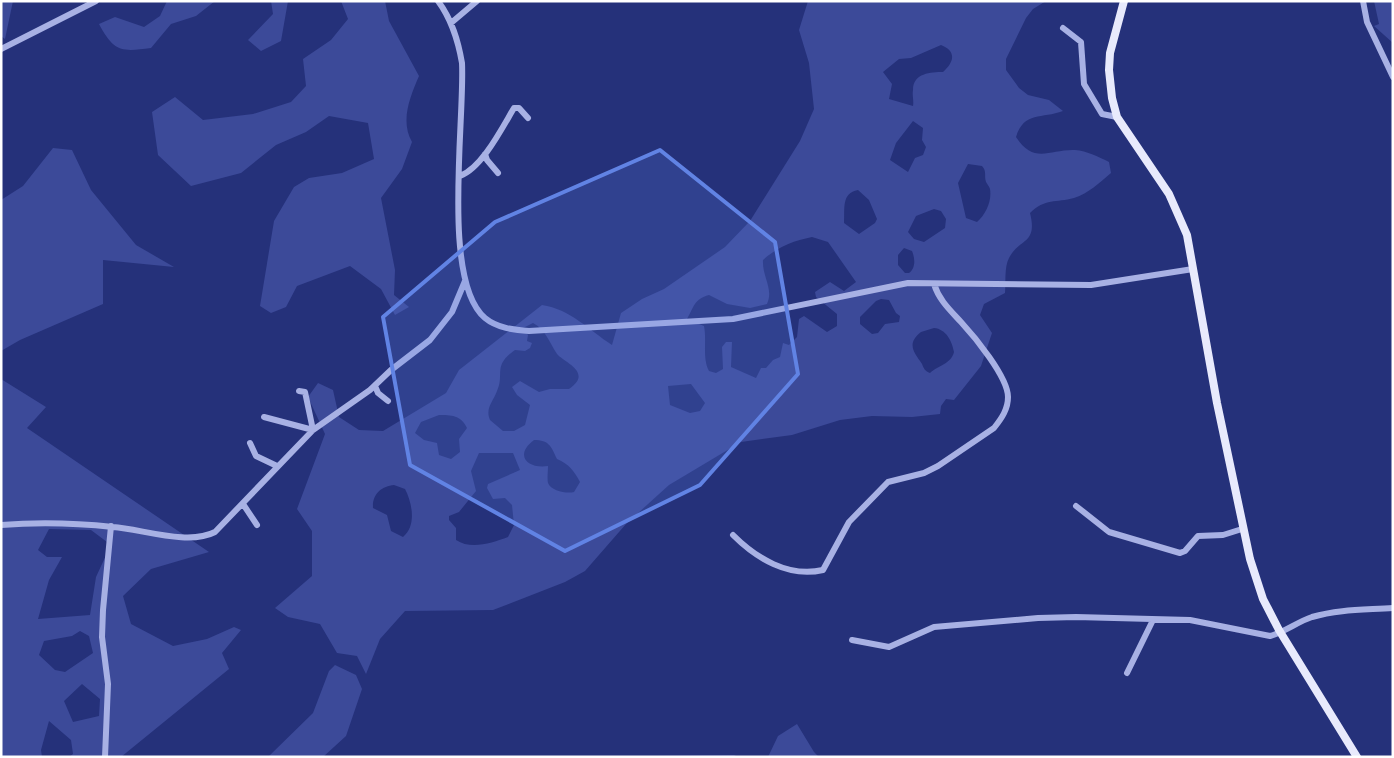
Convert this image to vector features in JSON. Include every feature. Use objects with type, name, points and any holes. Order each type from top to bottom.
[{"type":"main road","points":[[1124,1],[1110,53],[1109,70],[1112,98],[1117,117],[1175,205],[1187,235],[1242,529],[1264,599],[1281,633],[1357,757]]},
{"type":"street","points":[[1,49],[96,1]]},
{"type":"street","points":[[438,1],[451,23],[458,43],[462,78],[459,225],[465,281],[478,310],[486,319],[506,328],[529,331],[643,326],[733,319],[846,298],[903,284],[969,286],[1020,283],[1091,285],[1193,269]]},
{"type":"street","points":[[451,23],[477,1]]},
{"type":"street","points":[[1363,1],[1367,22],[1393,78]]},
{"type":"street","points":[[1062,28],[1081,42],[1082,79],[1099,110],[1106,116],[1117,117]]},
{"type":"street","points":[[460,176],[467,173],[485,154],[514,108],[519,108],[528,118]]},
{"type":"street","points":[[485,154],[487,160],[498,173]]},
{"type":"street","points":[[1,525],[47,523],[111,526],[175,536],[206,535],[218,529],[313,430],[375,386],[391,370],[430,340],[452,312],[465,281]]},
{"type":"street","points":[[733,535],[755,555],[779,567],[822,570],[849,522],[888,482],[924,473],[938,466],[994,428],[1007,406],[1007,388],[977,340],[938,296],[934,284]]},
{"type":"street","points":[[375,386],[378,393],[388,401]]},
{"type":"street","points":[[299,391],[305,392],[313,430]]},
{"type":"street","points":[[264,416],[313,430]]},
{"type":"street","points":[[250,443],[256,456],[277,466]]},
{"type":"street","points":[[243,504],[257,525]]},
{"type":"street","points":[[1076,506],[1109,532],[1180,554],[1198,536],[1222,535],[1242,529]]},
{"type":"street","points":[[105,757],[108,684],[102,637],[111,526]]},
{"type":"street","points":[[852,640],[888,647],[934,627],[1038,618],[1103,617],[1208,622],[1266,636],[1281,633],[1309,618],[1332,612],[1393,608]]},
{"type":"street","points":[[1127,673],[1153,620]]},
{"type":"highlighted area","points":[[660,150],[775,242],[798,374],[700,485],[565,551],[410,465],[383,317],[495,222]]},
{"type":"shaded area","points":[[1,1],[13,1],[5,39],[1,36]]},
{"type":"shaded area","points":[[167,1],[215,1],[196,16],[171,24],[151,48],[125,50],[119,48],[109,40],[99,24],[115,17],[144,27],[160,16]]},
{"type":"shaded area","points":[[271,1],[288,1],[281,41],[261,51],[248,40],[273,14]]},
{"type":"shaded area","points":[[341,1],[385,1],[389,21],[419,76],[412,92],[407,117],[408,134],[412,142],[402,169],[381,198],[395,270],[394,295],[409,307],[395,315],[381,289],[350,266],[297,286],[286,307],[271,313],[260,306],[274,221],[294,187],[309,178],[342,173],[374,159],[368,123],[329,116],[306,132],[276,145],[241,173],[191,186],[158,155],[152,112],[175,97],[203,120],[253,114],[291,102],[306,86],[303,59],[331,40],[348,19]]},
{"type":"shaded area","points":[[808,1],[1046,1],[1033,9],[1026,18],[1006,59],[1006,70],[1019,88],[1028,95],[1049,100],[1063,111],[1029,119],[1019,129],[1016,137],[1029,151],[1036,153],[1043,154],[1075,150],[1093,154],[1109,162],[1111,173],[1079,196],[1046,203],[1035,208],[1030,213],[1032,231],[1030,236],[1013,252],[1007,262],[1005,293],[984,304],[980,315],[992,333],[981,366],[954,400],[946,399],[941,406],[940,414],[912,417],[872,416],[840,420],[792,435],[741,442],[669,485],[626,524],[585,571],[565,582],[493,610],[405,611],[380,639],[366,674],[357,656],[337,653],[320,624],[288,617],[275,608],[312,576],[312,531],[297,509],[325,434],[308,397],[318,383],[333,390],[339,417],[359,430],[383,431],[446,393],[459,370],[542,305],[570,315],[612,345],[621,313],[642,299],[664,289],[725,247],[750,221],[800,141],[814,109],[809,63],[799,30]],"holes":[[[941,45],[949,50],[952,57],[950,64],[943,72],[928,73],[916,80],[913,90],[913,106],[889,99],[892,84],[883,72],[899,59],[911,58]],[[913,121],[923,128],[922,140],[926,147],[923,155],[915,158],[908,172],[890,160],[896,143]],[[968,164],[984,168],[986,182],[990,189],[988,207],[977,222],[966,218],[958,183]],[[858,190],[869,200],[877,219],[875,223],[859,234],[844,223],[844,207],[849,194]],[[934,209],[941,211],[946,219],[945,228],[924,242],[914,239],[908,232],[916,216]],[[812,237],[828,242],[856,282],[844,291],[830,282],[815,292],[816,297],[837,314],[837,326],[827,332],[804,316],[799,319],[797,337],[789,345],[783,343],[780,357],[773,360],[766,368],[761,368],[756,378],[731,367],[732,342],[726,342],[722,347],[723,369],[716,373],[709,371],[705,355],[704,326],[687,319],[695,304],[700,299],[709,295],[727,304],[750,308],[767,304],[769,288],[764,272],[763,260],[774,251]],[[904,248],[912,251],[914,260],[914,266],[911,271],[905,273],[898,265],[898,255]],[[881,299],[889,300],[896,313],[900,316],[899,322],[885,324],[878,333],[872,334],[860,324],[860,317],[876,301]],[[533,323],[544,333],[557,354],[575,368],[579,377],[576,383],[569,389],[550,389],[539,392],[520,381],[512,387],[517,395],[530,405],[525,425],[514,431],[503,431],[490,420],[489,408],[499,385],[501,366],[515,350],[525,351],[530,348],[532,343],[527,341],[528,335],[523,328]],[[934,328],[938,329],[948,336],[954,352],[947,362],[930,373],[925,370],[914,352],[914,340],[921,332]],[[691,384],[705,403],[700,411],[690,413],[670,405],[668,386]],[[439,415],[459,418],[467,428],[459,439],[460,452],[451,459],[439,455],[437,443],[424,440],[415,433],[421,422]],[[534,440],[543,441],[551,447],[557,459],[571,468],[580,482],[574,492],[556,490],[548,483],[548,466],[529,463],[524,456],[528,446]],[[479,453],[513,453],[520,470],[488,484],[487,488],[493,499],[505,498],[512,505],[514,525],[508,537],[475,545],[468,545],[456,540],[456,528],[449,520],[449,516],[459,512],[476,491],[471,471]],[[394,485],[405,489],[411,507],[412,520],[410,527],[403,537],[391,531],[387,515],[373,508],[374,499],[382,489]]]},
{"type":"shaded area","points":[[1374,1],[1393,1],[1393,43],[1374,26],[1379,24]]},
{"type":"shaded area","points":[[53,148],[72,150],[91,190],[136,245],[174,267],[103,260],[103,304],[20,340],[1,351],[1,200],[23,186]]},
{"type":"shaded area","points":[[1,379],[46,407],[27,428],[209,552],[151,569],[123,596],[131,624],[173,646],[207,639],[234,627],[241,630],[222,653],[229,669],[121,757],[69,757],[73,754],[71,740],[49,721],[41,750],[42,757],[1,757]],"holes":[[[49,529],[91,530],[107,542],[108,551],[96,577],[90,615],[38,619],[49,580],[62,557],[47,557],[38,550]],[[80,631],[89,636],[93,653],[65,672],[55,670],[39,655],[44,641],[72,636]],[[82,684],[100,699],[99,716],[73,722],[64,701]]]},
{"type":"shaded area","points":[[335,665],[356,675],[362,689],[346,736],[323,757],[268,757],[313,713],[329,671]]},
{"type":"shaded area","points":[[797,724],[819,757],[768,757],[778,736]]},
{"type":"shaded area","points":[[734,755],[738,757],[650,757],[654,756]]}]
